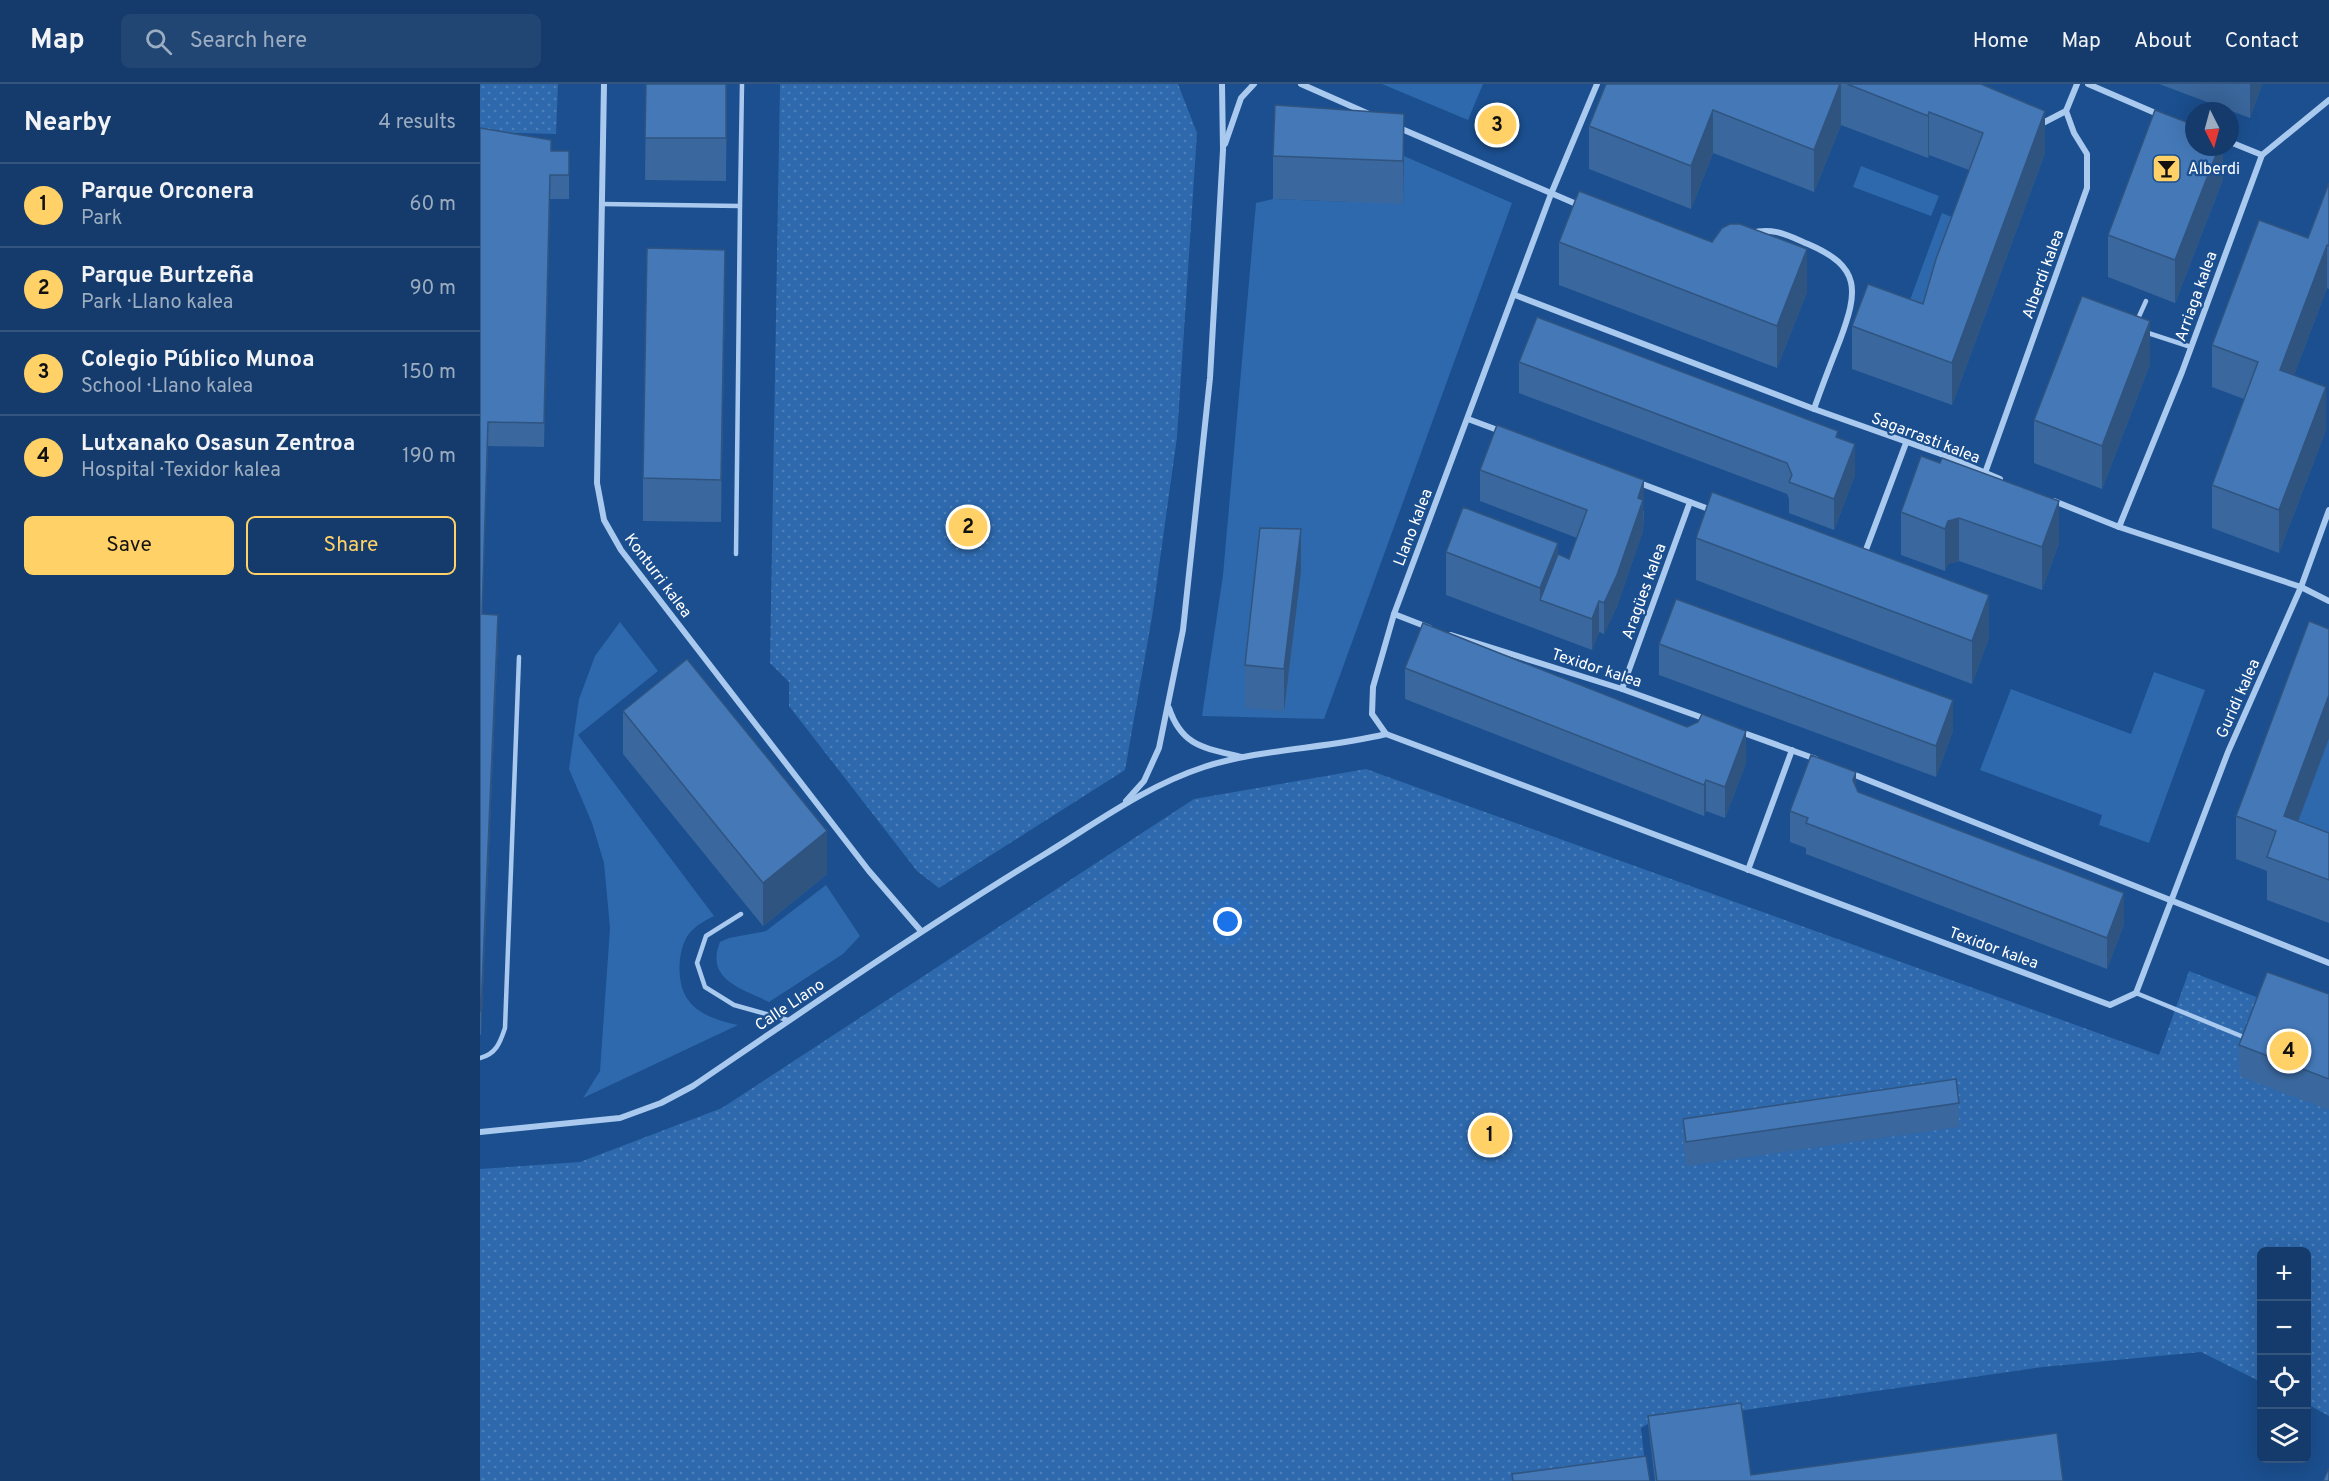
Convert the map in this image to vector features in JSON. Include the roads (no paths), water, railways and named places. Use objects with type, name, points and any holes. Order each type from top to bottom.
[{"type":"street","name":"Konturri kalea","points":[[604,84],[597,483],[604,520],[621,550],[870,871],[921,931]]},
{"type":"street","points":[[1123,805],[1144,781],[1159,748],[1169,708],[1183,630],[1210,378],[1223,150],[1222,84]]},
{"type":"street","points":[[1223,150],[1241,98],[1254,84]]},
{"type":"street","points":[[1301,84],[1377,117]]},
{"type":"street","name":"Llano kalea","points":[[1386,734],[1372,714],[1373,687],[1394,614],[1551,194],[1597,84]]},
{"type":"street","points":[[2030,125],[2040,125],[2066,111],[2077,84]]},
{"type":"street","points":[[2088,84],[2172,119]]},
{"type":"street","points":[[2239,146],[2262,155],[2329,100]]},
{"type":"street","name":"Alberdi kalea","points":[[1985,473],[2087,188],[2087,154],[2074,133],[2066,111]]},
{"type":"street","points":[[1388,122],[1592,211]]},
{"type":"street","name":"Arriaga kalea","points":[[2119,527],[2191,347],[2262,155]]},
{"type":"street","points":[[1742,236],[1764,229],[1776,230],[1827,252],[1848,273],[1853,303],[1814,409]]},
{"type":"street","name":"Sagarrasti kalea","points":[[1515,294],[1814,409],[1941,454],[2005,481]]},
{"type":"street","points":[[1468,419],[1512,435]]},
{"type":"street","points":[[1860,565],[1905,443]]},
{"type":"street","points":[[1634,481],[1722,513]]},
{"type":"street","points":[[2047,498],[2119,527],[2301,587],[2329,601]]},
{"type":"street","name":"Aragües kalea","points":[[1622,689],[1690,502]]},
{"type":"street","name":"Guridi kalea","points":[[2171,898],[2228,752],[2301,587],[2329,510]]},
{"type":"street","points":[[1394,614],[1434,629]]},
{"type":"street","name":"Texidor kalea","points":[[1445,633],[1622,689],[1717,723]]},
{"type":"street","points":[[1169,708],[1176,728],[1190,741],[1242,757]]},
{"type":"street","points":[[1728,727],[1824,763]]},
{"type":"street","points":[[1123,805],[1168,781],[1204,767],[1242,757],[1352,742],[1386,734]]},
{"type":"street","name":"Texidor kalea","points":[[1386,734],[2110,1005],[2136,993]]},
{"type":"street","points":[[1748,870],[1792,750]]},
{"type":"street","points":[[1846,771],[2171,898],[2329,963]]},
{"type":"street","name":"Calle Llano","points":[[480,1132],[620,1118],[661,1103],[693,1086],[921,931],[1123,805]]},
{"type":"street","points":[[2136,993],[2171,898]]},
{"type":"lane","points":[[736,554],[742,84]]},
{"type":"lane","points":[[602,204],[740,206]]},
{"type":"lane","points":[[2146,301],[2134,328],[2191,347]]},
{"type":"lane","points":[[480,1058],[488,1056],[499,1046],[505,1028],[519,657]]},
{"type":"lane","points":[[741,914],[706,936],[697,963],[705,987],[734,1005],[788,1020]]},
{"type":"lane","points":[[2136,993],[2249,1039]]},
{"type":"place","name":"Colegio Público Munoa","points":[[1497,125]]},
{"type":"place","name":"Alberdi","points":[[2167,168]]},
{"type":"place","name":"Parque Burtzeña","points":[[968,527]]},
{"type":"place","name":"Lutxanako Osasun Zentroa","points":[[2289,1051]]},
{"type":"place","name":"Parque Orconera","points":[[1490,1135]]}]
